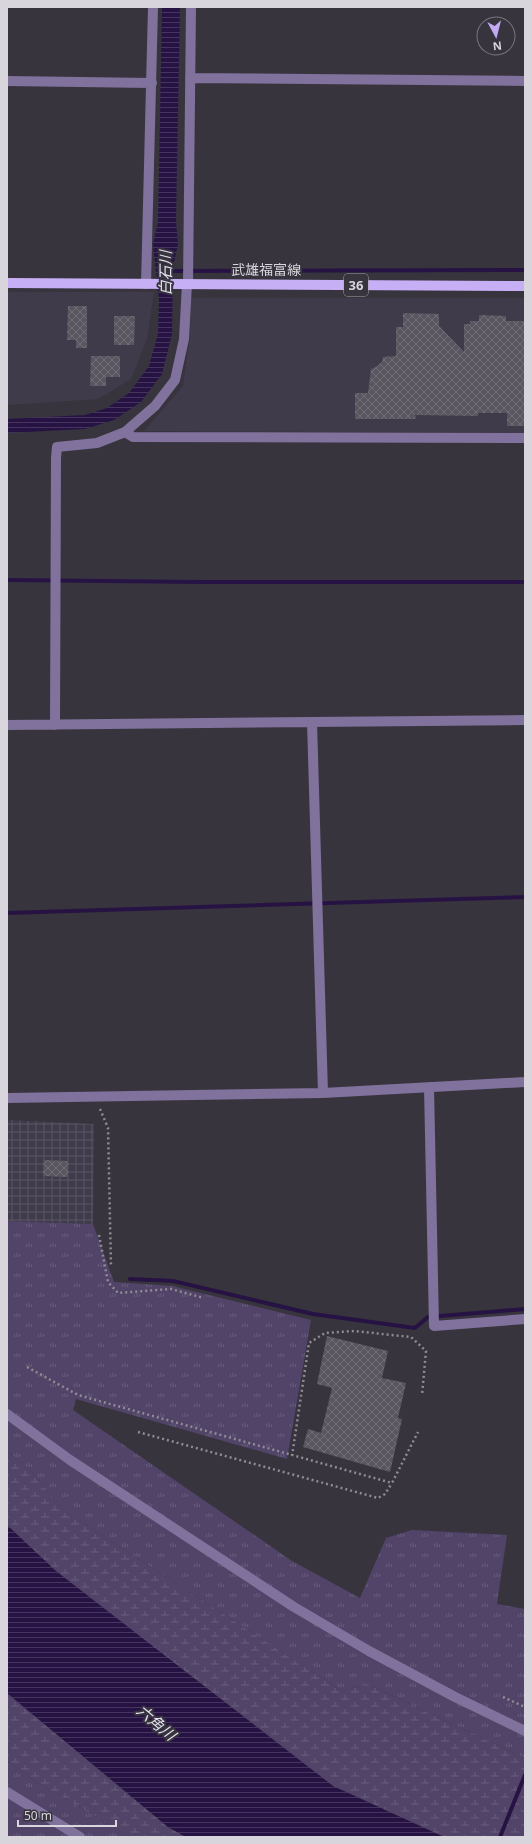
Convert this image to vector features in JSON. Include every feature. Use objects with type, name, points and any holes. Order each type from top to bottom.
[{"type":"main road","name":"武雄福富線","points":[[7,283],[147,284],[188,281],[525,286]]},
{"type":"street","points":[[147,284],[152,82],[152,7]]},
{"type":"street","points":[[55,725],[57,447],[97,443],[125,432],[155,406],[175,380],[184,339],[188,281],[191,7]]},
{"type":"street","points":[[190,78],[525,81]]},
{"type":"street","points":[[7,81],[152,82]]},
{"type":"street","points":[[125,432],[133,437],[525,438]]},
{"type":"street","points":[[7,725],[525,720]]},
{"type":"street","points":[[312,722],[316,898],[323,1093]]},
{"type":"street","points":[[7,1098],[323,1093],[525,1082]]},
{"type":"street","points":[[429,1087],[434,1326],[525,1319]]},
{"type":"street","points":[[7,1414],[70,1460],[294,1607],[442,1690],[525,1731]]},
{"type":"street","points":[[7,1792],[80,1837]]},
{"type":"path","points":[[100,1110],[108,1128],[112,1266]]},
{"type":"path","points":[[99,1235],[108,1282],[118,1293],[171,1289],[204,1298]]},
{"type":"path","points":[[292,1456],[309,1343],[325,1333],[354,1331],[411,1336],[426,1351],[422,1395]]},
{"type":"path","points":[[27,1367],[78,1395],[392,1483]]},
{"type":"path","points":[[138,1432],[378,1498],[386,1494],[418,1432]]},
{"type":"path","points":[[503,1697],[525,1708]]},
{"type":"shaded area","points":[[7,292],[154,292],[147,339],[131,379],[98,399],[7,405]]},
{"type":"shaded area","points":[[191,298],[525,298],[525,433],[144,431],[183,386],[190,337]]},
{"type":"shaded area","points":[[7,1120],[94,1124],[93,1224],[7,1221]]},
{"type":"green space","points":[[7,1221],[93,1224],[114,1282],[172,1286],[311,1320],[287,1459],[76,1399],[73,1410],[292,1561],[360,1598],[386,1538],[412,1530],[507,1535],[497,1604],[525,1609],[525,1758],[367,1684],[342,1691],[66,1512],[29,1469],[7,1452]]},
{"type":"green space","points":[[7,1452],[29,1469],[66,1512],[342,1691],[367,1684],[525,1758],[525,1837],[444,1837],[333,1786],[55,1571],[7,1525]]},
{"type":"green space","points":[[7,1693],[168,1827],[186,1837],[131,1837],[36,1782],[7,1760]]},
{"type":"green space","points":[[7,1760],[36,1782],[131,1837],[7,1837]]},
{"type":"water","name":"白石川","points":[[162,7],[180,7],[176,222],[178,244],[173,267],[172,334],[162,374],[141,402],[114,420],[85,429],[7,433],[7,419],[85,415],[107,408],[129,393],[149,366],[158,334],[159,300],[153,244],[158,223]]},
{"type":"water","name":"六角川","points":[[7,1525],[56,1571],[333,1786],[444,1837],[186,1837],[168,1827],[7,1693]]},
{"type":"building","points":[[68,306],[87,306],[87,348],[76,348],[76,340],[67,340]]},
{"type":"building","points":[[403,313],[439,314],[439,326],[464,352],[464,324],[470,324],[470,321],[479,321],[479,315],[506,316],[506,321],[525,321],[525,426],[507,426],[507,413],[478,413],[478,416],[415,415],[416,419],[355,419],[355,393],[368,393],[371,369],[382,362],[383,357],[396,356],[396,327],[403,327]]},
{"type":"building","points":[[114,316],[135,316],[134,345],[114,345]]},
{"type":"building","points":[[91,356],[120,356],[120,377],[106,377],[106,386],[90,386]]},
{"type":"building","points":[[44,1160],[68,1161],[68,1177],[43,1176]]},
{"type":"building","points":[[327,1336],[388,1351],[382,1378],[406,1383],[398,1418],[402,1419],[390,1472],[303,1447],[308,1429],[321,1433],[332,1388],[317,1384]]},
{"type":"waterway","name":"白石川","points":[[169,271],[525,270]]},
{"type":"waterway","points":[[7,580],[201,582],[525,582]]},
{"type":"waterway","points":[[7,913],[525,897]]},
{"type":"waterway","points":[[130,1279],[173,1281],[313,1314],[415,1328],[428,1317],[525,1309]]},
{"type":"waterway","points":[[500,1837],[525,1775]]}]
